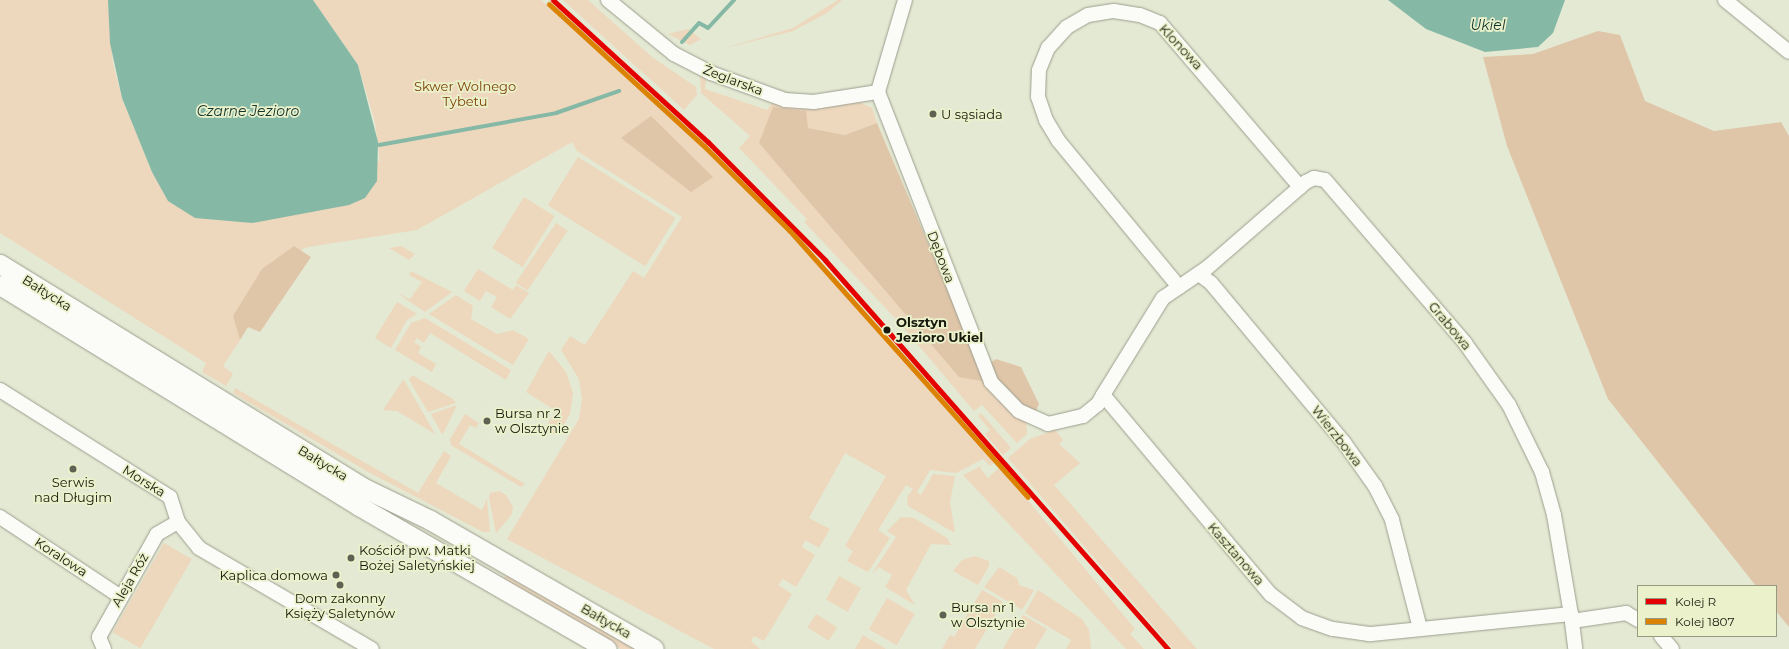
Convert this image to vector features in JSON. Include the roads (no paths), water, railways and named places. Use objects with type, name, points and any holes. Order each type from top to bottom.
[{"type":"main road","name":"Bałtycka","points":[[0,264],[360,485],[463,539],[654,649]]},
{"type":"main road","name":"Bałtycka","points":[[0,285],[359,506],[607,649]]},
{"type":"street","name":"Żeglarska","points":[[608,0],[674,54],[711,73],[785,100],[814,102],[878,92]]},
{"type":"street","points":[[878,92],[906,0]]},
{"type":"street","points":[[1725,0],[1789,52]]},
{"type":"street","name":"Klonowa","points":[[1179,287],[1058,140],[1046,120],[1038,97],[1039,70],[1048,48],[1066,27],[1088,16],[1114,12],[1140,15],[1160,23],[1300,187]]},
{"type":"street","name":"Dębowa","points":[[878,92],[982,362],[997,390],[1019,411],[1048,424],[1083,416],[1098,404],[1103,395]]},
{"type":"street","name":"Grabowa","points":[[1199,274],[1300,187],[1311,179],[1325,180],[1465,343],[1509,405],[1546,486],[1571,618],[1575,649]]},
{"type":"street","points":[[1103,395],[1163,298],[1199,274]]},
{"type":"street","name":"Wierzbowa","points":[[1199,274],[1211,283],[1296,384],[1375,486],[1392,520],[1420,628]]},
{"type":"street","name":"Morska","points":[[0,390],[170,497],[178,522],[199,548],[372,649]]},
{"type":"street","name":"Kasztanowa","points":[[1103,395],[1271,595],[1290,609],[1332,629],[1369,634],[1420,628],[1626,613],[1637,619]]},
{"type":"street","name":"Koralowa","points":[[0,517],[121,597]]},
{"type":"street","name":"Aleja Róż","points":[[104,649],[99,637],[157,534],[178,522]]},
{"type":"street","points":[[1662,637],[1672,649]]},
{"type":"water","name":"Czarne Jezioro","points":[[108,0],[313,0],[358,65],[378,142],[377,181],[365,198],[349,205],[252,223],[195,218],[168,201],[152,172],[122,98],[110,43]]},
{"type":"water","name":"Ukiel","points":[[1388,0],[1565,0],[1553,33],[1538,47],[1485,52],[1426,29]]},
{"type":"waterway","points":[[682,42],[699,23],[708,28],[734,0]]},
{"type":"waterway","points":[[379,145],[556,113],[619,91]]},
{"type":"rail line","name":"R","points":[[553,0],[708,142],[825,260],[1168,649]]},
{"type":"rail line","name":"1807","points":[[549,4],[704,146],[789,230],[1028,497]]},
{"type":"place","name":"U sąsiada","points":[[933,114]]},
{"type":"place","name":"Olsztyn Jezioro Ukiel","points":[[887,330]]},
{"type":"place","name":"Bursa nr 2 w Olsztynie","points":[[487,421]]},
{"type":"place","name":"Serwis nad Długim","points":[[73,469]]},
{"type":"place","name":"Kościół pw. Matki Bożej Saletyńskiej","points":[[351,558]]},
{"type":"place","name":"Kaplica domowa","points":[[336,575]]},
{"type":"place","name":"Dom zakonny Księży Saletynów","points":[[340,585]]},
{"type":"place","name":"Bursa nr 1 w Olsztynie","points":[[943,615]]},
{"type":"park label","name":"Skwer Wolnego Tybetu","points":[[465,94]]}]
